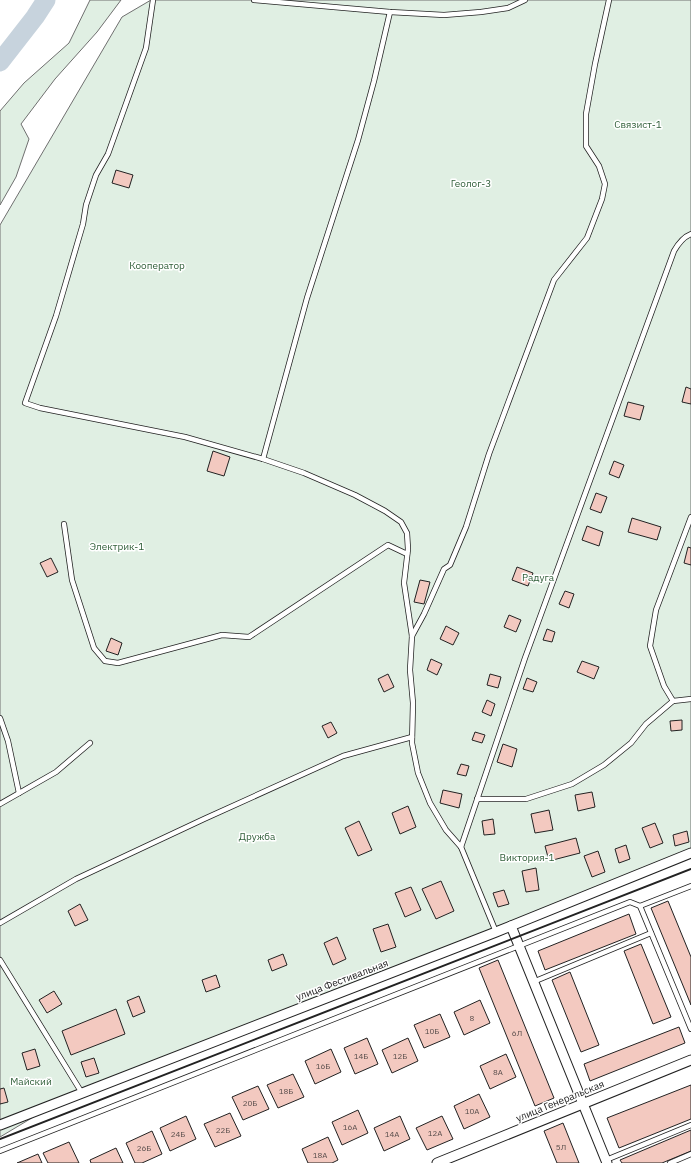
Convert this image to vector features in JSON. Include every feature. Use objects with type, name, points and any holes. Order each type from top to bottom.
[{"type":"street","name":"улица Фестивальная","points":[[0,1125],[496,932],[691,853]]},
{"type":"street","points":[[510,926],[607,1162]]},
{"type":"street","name":"улица Генеральская","points":[[436,1163],[691,1060]]},
{"type":"lane","points":[[153,0],[146,48],[108,154],[96,175],[86,205],[83,224],[56,316],[25,403],[185,437],[263,459],[304,473],[355,495],[390,514],[401,522],[407,533],[407,554],[404,583],[412,636],[410,670],[413,703],[412,743],[418,773],[430,803],[446,830],[461,847],[496,932]]},
{"type":"lane","points":[[254,0],[390,12],[444,15],[508,8],[525,0]]},
{"type":"lane","points":[[412,636],[424,614],[444,569],[450,565],[466,527],[489,454],[554,280],[587,238],[602,199],[605,184],[599,166],[586,146],[586,114],[594,64],[609,0]]},
{"type":"lane","points":[[263,459],[307,298],[358,140],[374,81],[390,12]]},
{"type":"lane","points":[[461,847],[525,658],[671,258],[680,242],[691,234]]},
{"type":"lane","points":[[673,700],[664,686],[650,646],[656,610],[691,517]]},
{"type":"lane","points":[[64,524],[72,580],[94,648],[105,661],[118,663],[222,636],[249,637],[388,545],[407,554]]},
{"type":"lane","points":[[477,799],[526,799],[572,784],[604,765],[631,743],[646,724],[673,700],[691,700]]},
{"type":"lane","points":[[0,718],[8,741],[19,793]]},
{"type":"lane","points":[[0,923],[76,879],[343,756],[412,737]]},
{"type":"lane","points":[[0,804],[56,772],[90,743]]},
{"type":"lane","points":[[0,1151],[630,902],[640,906],[691,886]]},
{"type":"lane","points":[[640,906],[691,1029]]},
{"type":"lane","points":[[533,982],[651,933]]},
{"type":"lane","points":[[0,960],[82,1093]]},
{"type":"lane","points":[[607,1162],[691,1125]]},
{"type":"lane","points":[[670,1163],[691,1154]]},
{"type":"green space","points":[[90,0],[121,0],[97,32],[55,79],[21,124],[29,139],[16,177],[0,205],[0,111],[24,83],[69,43]]},
{"type":"green space","points":[[151,0],[691,0],[691,852],[77,1091],[0,1137],[0,225],[122,17]]},
{"type":"building","points":[[116,170],[133,175],[129,188],[112,183]]},
{"type":"building","points":[[686,387],[691,389],[691,404],[682,402]]},
{"type":"building","points":[[628,402],[644,406],[640,420],[624,416]]},
{"type":"building","points":[[213,451],[230,457],[224,476],[207,471]]},
{"type":"building","points":[[614,461],[624,465],[619,478],[609,474]]},
{"type":"building","points":[[596,493],[607,497],[601,513],[590,509]]},
{"type":"building","points":[[632,518],[661,527],[657,540],[628,532]]},
{"type":"building","points":[[587,526],[603,532],[599,546],[582,540]]},
{"type":"building","points":[[688,547],[691,548],[691,565],[684,563]]},
{"type":"building","points":[[51,558],[58,572],[47,577],[40,563]]},
{"type":"building","points":[[517,567],[533,573],[528,586],[512,580]]},
{"type":"building","points":[[420,580],[430,582],[424,604],[414,602]]},
{"type":"building","points":[[565,591],[574,594],[569,608],[559,604]]},
{"type":"building","points":[[509,615],[521,620],[516,632],[504,627]]},
{"type":"building","points":[[446,626],[459,633],[453,645],[440,639]]},
{"type":"building","points":[[547,629],[555,632],[552,642],[543,640]]},
{"type":"building","points":[[111,638],[122,643],[118,655],[106,651]]},
{"type":"building","points":[[431,659],[442,664],[437,675],[427,670]]},
{"type":"building","points":[[582,661],[599,667],[594,679],[577,672]]},
{"type":"building","points":[[388,674],[394,687],[384,692],[378,679]]},
{"type":"building","points":[[490,674],[501,677],[498,688],[487,685]]},
{"type":"building","points":[[527,678],[537,682],[533,692],[523,689]]},
{"type":"building","points":[[487,700],[495,704],[491,716],[482,712]]},
{"type":"building","points":[[682,720],[682,730],[671,731],[670,721]]},
{"type":"building","points":[[331,722],[337,733],[328,738],[322,726]]},
{"type":"building","points":[[475,732],[485,735],[482,743],[472,740]]},
{"type":"building","points":[[503,744],[517,749],[512,767],[497,762]]},
{"type":"building","points":[[461,764],[469,766],[466,776],[457,774]]},
{"type":"building","points":[[443,790],[462,794],[459,808],[440,803]]},
{"type":"building","points":[[592,792],[595,807],[578,811],[575,795]]},
{"type":"building","points":[[408,806],[416,827],[400,834],[392,813]]},
{"type":"building","points":[[549,810],[553,830],[535,833],[531,814]]},
{"type":"building","points":[[493,819],[495,834],[484,835],[482,821]]},
{"type":"building","points":[[359,821],[372,850],[358,856],[345,828]]},
{"type":"building","points":[[655,823],[663,843],[650,848],[642,828]]},
{"type":"building","points":[[687,831],[689,842],[675,846],[673,835]]},
{"type":"building","points":[[576,838],[580,853],[549,861],[545,846]]},
{"type":"building","points":[[626,845],[630,859],[619,863],[615,849]]},
{"type":"building","points":[[598,851],[605,872],[592,877],[584,856]]},
{"type":"building","points":[[536,868],[539,890],[526,892],[522,871]]},
{"type":"building","points":[[441,881],[454,911],[436,919],[422,889]]},
{"type":"building","points":[[411,887],[421,910],[405,917],[395,893]]},
{"type":"building","points":[[504,890],[509,904],[498,907],[493,893]]},
{"type":"building","points":[[668,901],[691,957],[691,1005],[651,908]]},
{"type":"building","points":[[80,904],[88,920],[75,926],[68,911]]},
{"type":"building","points":[[629,914],[636,934],[545,970],[538,951]]},
{"type":"building","points":[[388,924],[396,947],[381,952],[373,929]]},
{"type":"building","points":[[337,937],[346,959],[333,965],[324,943]]},
{"type":"building","points":[[641,944],[671,1017],[653,1024],[624,951]]},
{"type":"building","points":[[283,954],[287,965],[272,971],[268,960]]},
{"type":"building","points":[[498,960],[554,1098],[535,1106],[479,968]]},
{"type":"building","points":[[570,972],[599,1045],[581,1052],[552,980]]},
{"type":"building","points":[[216,975],[220,987],[206,992],[202,980]]},
{"type":"building","points":[[54,991],[62,1004],[47,1013],[39,1000]]},
{"type":"building","points":[[139,996],[145,1012],[133,1017],[127,1001]]},
{"type":"building","points":[[480,1000],[490,1023],[464,1035],[454,1012]]},
{"type":"building","points":[[116,1009],[125,1034],[71,1055],[62,1031]]},
{"type":"building","points":[[440,1014],[450,1037],[424,1048],[414,1025]]},
{"type":"building","points":[[679,1027],[685,1043],[590,1081],[584,1064]]},
{"type":"building","points":[[367,1038],[378,1064],[355,1074],[344,1048]]},
{"type":"building","points":[[408,1038],[418,1061],[392,1073],[382,1050]]},
{"type":"building","points":[[35,1049],[40,1066],[27,1070],[22,1053]]},
{"type":"building","points":[[331,1049],[341,1072],[315,1084],[305,1061]]},
{"type":"building","points":[[506,1054],[516,1077],[490,1089],[480,1066]]},
{"type":"building","points":[[94,1058],[99,1073],[86,1077],[81,1062]]},
{"type":"building","points":[[293,1074],[304,1097],[278,1108],[267,1085]]},
{"type":"building","points":[[691,1085],[691,1119],[619,1148],[607,1118]]},
{"type":"building","points":[[258,1086],[269,1109],[243,1120],[232,1097]]},
{"type":"building","points":[[4,1088],[8,1102],[0,1104],[0,1089]]},
{"type":"building","points":[[479,1094],[490,1117],[464,1129],[454,1106]]},
{"type":"building","points":[[358,1110],[368,1133],[342,1145],[332,1122]]},
{"type":"building","points":[[230,1113],[241,1136],[215,1147],[204,1124]]},
{"type":"building","points":[[186,1116],[196,1139],[170,1151],[160,1128]]},
{"type":"building","points":[[400,1116],[410,1139],[384,1151],[374,1128]]},
{"type":"building","points":[[442,1116],[453,1139],[427,1150],[416,1128]]},
{"type":"building","points":[[563,1123],[579,1163],[557,1163],[544,1131]]},
{"type":"building","points":[[691,1130],[691,1151],[662,1163],[622,1163],[620,1160]]},
{"type":"building","points":[[152,1131],[162,1154],[142,1163],[135,1163],[126,1143]]},
{"type":"building","points":[[328,1137],[338,1160],[332,1163],[308,1163],[302,1149]]},
{"type":"building","points":[[69,1142],[79,1163],[48,1163],[43,1153]]},
{"type":"building","points":[[116,1148],[123,1163],[91,1163],[90,1160]]},
{"type":"building","points":[[38,1154],[42,1163],[17,1163]]},
{"type":"waterway","points":[[0,62],[35,17],[46,0]]},
{"type":"wall","points":[[0,1139],[691,869]]},
{"type":"park label","name":"Связист-1","points":[[638,124]]},
{"type":"park label","name":"Геолог-3","points":[[471,183]]},
{"type":"park label","name":"Кооператор","points":[[157,265]]},
{"type":"park label","name":"Электрик-1","points":[[117,546]]},
{"type":"park label","name":"Радуга","points":[[538,577]]},
{"type":"park label","name":"Дружба","points":[[257,836]]},
{"type":"park label","name":"Виктория-1","points":[[527,857]]},
{"type":"park label","name":"Майский","points":[[31,1081]]}]
